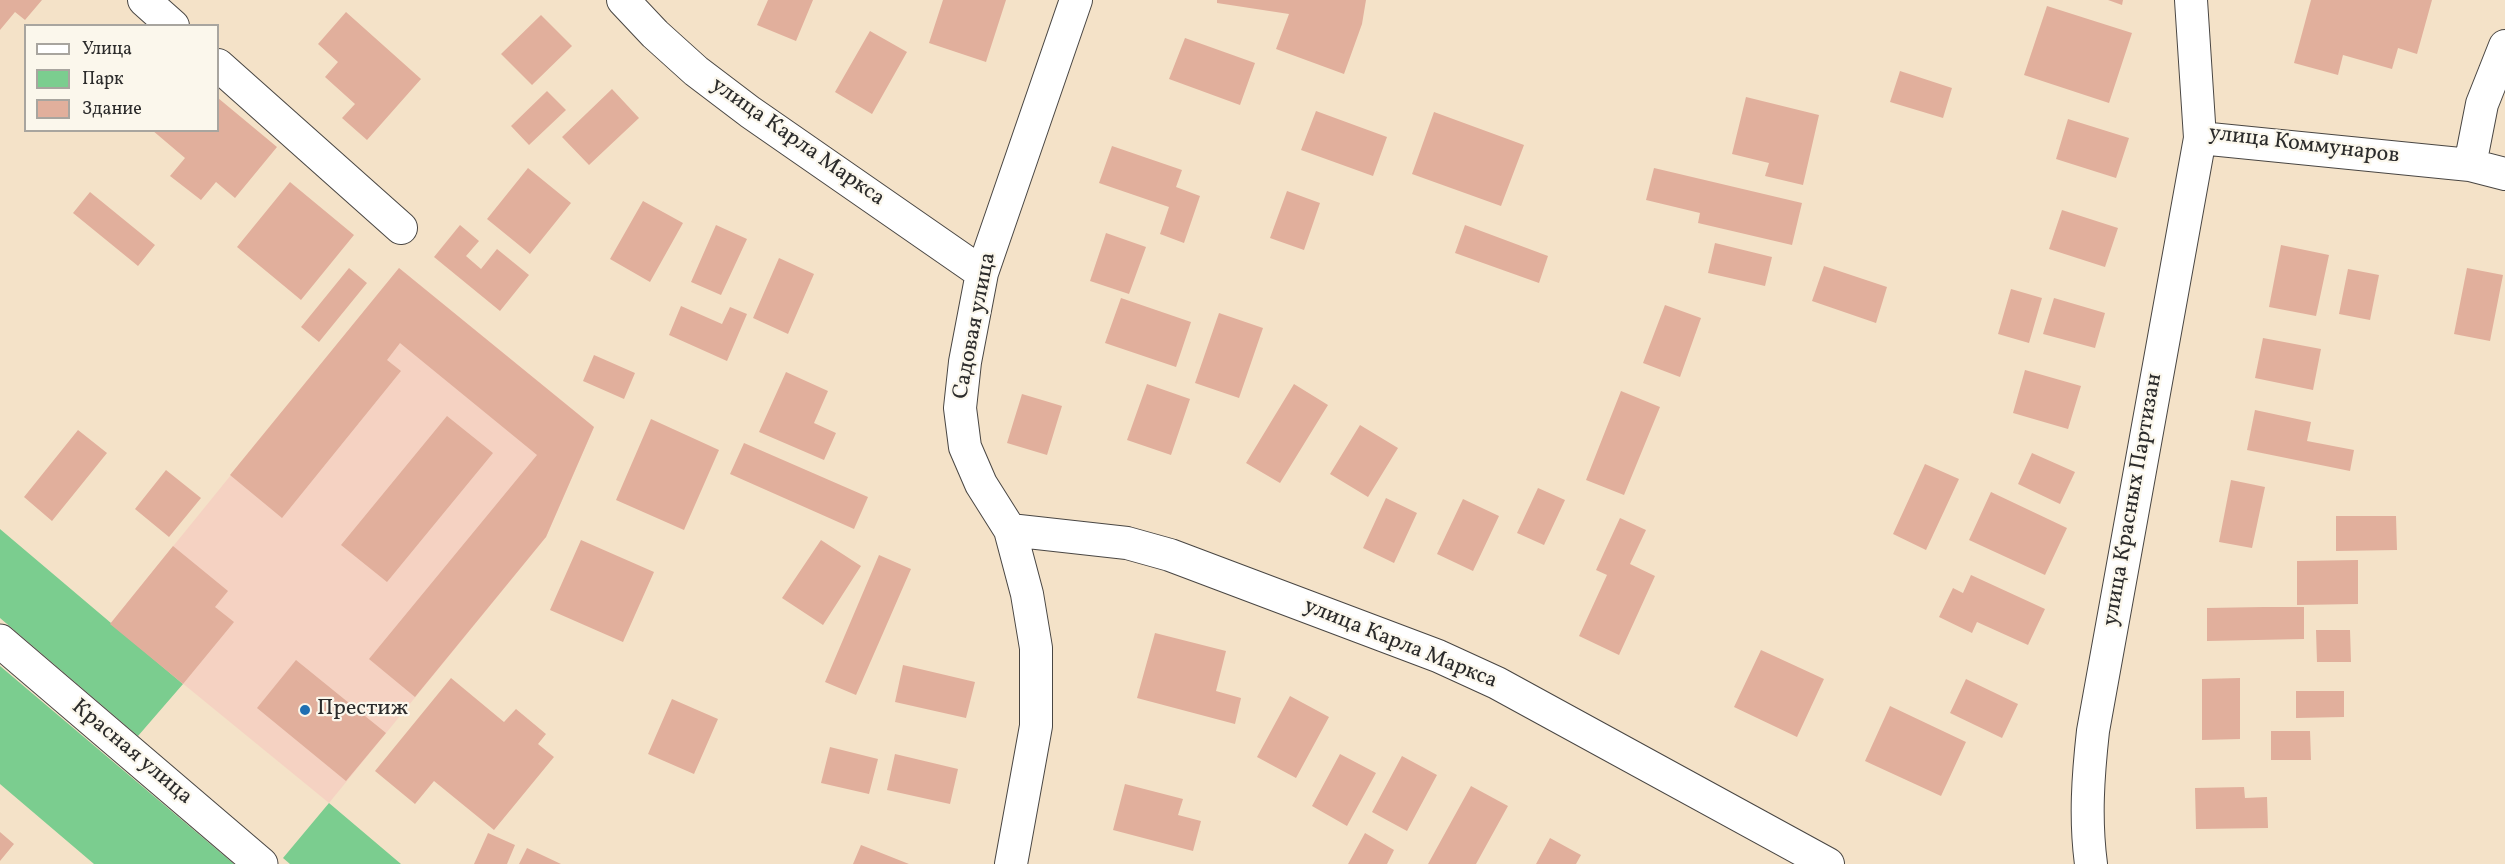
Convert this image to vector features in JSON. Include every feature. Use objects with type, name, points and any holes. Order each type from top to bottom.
[{"type":"street","points":[[144,0],[171,24]]},
{"type":"street","name":"улица Карла Маркса","points":[[623,0],[655,34],[696,71],[750,112],[982,273]]},
{"type":"street","name":"Садовая улица","points":[[1011,864],[1036,726],[1036,648],[1027,594],[1010,530],[981,484],[965,447],[960,408],[964,362],[982,273],[1076,0]]},
{"type":"street","name":"улица Коммунаров","points":[[2191,0],[2200,138],[2470,165],[2505,174]]},
{"type":"street","points":[[2470,165],[2482,104],[2505,46]]},
{"type":"street","points":[[219,66],[401,228]]},
{"type":"street","name":"улица Красных Партизан","points":[[2091,864],[2087,832],[2087,783],[2093,731],[2200,138]]},
{"type":"street","name":"улица Карла Маркса","points":[[1010,530],[1127,543],[1170,555],[1438,656],[1497,683],[1828,864]]},
{"type":"street","name":"Красная улица","points":[[0,641],[261,864]]},
{"type":"shaded area","points":[[399,268],[594,427],[546,537],[329,803],[110,624]]},
{"type":"green space","points":[[0,529],[183,684],[138,736],[0,618]]},
{"type":"green space","points":[[0,666],[234,864],[94,864],[0,784]]},
{"type":"green space","points":[[329,803],[401,864],[290,864],[283,858]]},
{"type":"building","points":[[0,0],[42,0],[25,20],[15,12],[0,30]]},
{"type":"building","points":[[768,0],[813,0],[796,41],[757,25]]},
{"type":"building","points":[[943,0],[1006,0],[986,62],[929,43]]},
{"type":"building","points":[[1217,0],[1366,0],[1362,24],[1344,74],[1276,49],[1289,14],[1217,3]]},
{"type":"building","points":[[2108,0],[2123,0],[2122,5]]},
{"type":"building","points":[[2311,0],[2432,0],[2417,54],[2398,48],[2392,69],[2343,55],[2338,75],[2294,63]]},
{"type":"building","points":[[2047,6],[2132,33],[2109,103],[2024,75]]},
{"type":"building","points":[[346,12],[421,79],[367,140],[342,118],[355,104],[325,77],[338,62],[318,44]]},
{"type":"building","points":[[541,15],[572,46],[532,85],[501,54]]},
{"type":"building","points":[[870,31],[907,52],[872,114],[835,92]]},
{"type":"building","points":[[1185,38],[1255,63],[1240,105],[1169,79]]},
{"type":"building","points":[[1900,71],[1952,88],[1943,118],[1890,102]]},
{"type":"building","points":[[612,89],[639,118],[589,165],[562,137]]},
{"type":"building","points":[[547,91],[566,110],[529,145],[511,126]]},
{"type":"building","points":[[1746,97],[1819,115],[1803,185],[1765,176],[1769,163],[1732,154]]},
{"type":"building","points":[[219,99],[277,147],[235,198],[216,182],[201,200],[170,176],[185,158],[154,132],[219,132]]},
{"type":"building","points":[[1316,111],[1387,137],[1373,176],[1301,150]]},
{"type":"building","points":[[1434,112],[1524,145],[1501,206],[1412,174]]},
{"type":"building","points":[[2068,119],[2129,138],[2116,178],[2056,159]]},
{"type":"building","points":[[1112,146],[1182,170],[1176,187],[1200,196],[1184,243],[1160,234],[1169,207],[1099,183]]},
{"type":"building","points":[[528,168],[571,203],[530,254],[487,219]]},
{"type":"building","points":[[1654,168],[1802,203],[1792,245],[1698,223],[1700,213],[1646,200]]},
{"type":"building","points":[[290,182],[354,235],[301,300],[237,247]]},
{"type":"building","points":[[1287,191],[1320,203],[1304,250],[1270,238]]},
{"type":"building","points":[[90,192],[155,245],[138,266],[73,213]]},
{"type":"building","points":[[643,201],[683,223],[650,282],[610,259]]},
{"type":"building","points":[[2062,210],[2118,228],[2105,267],[2049,249]]},
{"type":"building","points":[[460,225],[479,241],[466,256],[481,269],[497,249],[529,275],[500,311],[434,257]]},
{"type":"building","points":[[716,225],[747,239],[721,295],[691,282]]},
{"type":"building","points":[[1465,225],[1548,256],[1539,283],[1455,253]]},
{"type":"building","points":[[1106,233],[1146,247],[1129,294],[1090,281]]},
{"type":"building","points":[[1715,243],[1772,257],[1765,286],[1708,273]]},
{"type":"building","points":[[2281,245],[2329,255],[2316,316],[2269,307]]},
{"type":"building","points":[[779,258],[814,274],[788,334],[753,318]]},
{"type":"building","points":[[1824,266],[1887,287],[1876,323],[1812,301]]},
{"type":"building","points":[[349,268],[367,283],[319,342],[301,327]]},
{"type":"building","points":[[399,268],[594,427],[546,537],[415,697],[369,659],[537,455],[400,343],[387,360],[401,371],[282,518],[230,475]]},
{"type":"building","points":[[2467,268],[2503,275],[2490,341],[2454,334]]},
{"type":"building","points":[[2348,269],[2379,275],[2370,320],[2339,314]]},
{"type":"building","points":[[2011,289],[2042,298],[2029,343],[1998,334]]},
{"type":"building","points":[[1121,298],[1191,322],[1176,367],[1105,343]]},
{"type":"building","points":[[2054,298],[2105,313],[2095,348],[2043,334]]},
{"type":"building","points":[[1665,305],[1701,318],[1680,377],[1643,363]]},
{"type":"building","points":[[681,306],[722,324],[730,307],[747,314],[727,361],[669,335]]},
{"type":"building","points":[[1219,313],[1263,328],[1239,398],[1195,383]]},
{"type":"building","points":[[2263,338],[2321,349],[2313,390],[2255,378]]},
{"type":"building","points":[[594,355],[635,373],[624,399],[583,381]]},
{"type":"building","points":[[2025,370],[2081,386],[2068,429],[2013,413]]},
{"type":"building","points":[[786,372],[828,391],[814,423],[836,433],[824,460],[759,432]]},
{"type":"building","points":[[1147,384],[1190,399],[1171,455],[1127,440]]},
{"type":"building","points":[[1294,384],[1328,405],[1280,483],[1246,463]]},
{"type":"building","points":[[1621,391],[1660,407],[1624,495],[1586,480]]},
{"type":"building","points":[[1022,394],[1062,406],[1047,455],[1007,443]]},
{"type":"building","points":[[2255,410],[2311,422],[2307,441],[2354,450],[2350,471],[2247,450]]},
{"type":"building","points":[[447,416],[493,453],[387,582],[341,545]]},
{"type":"building","points":[[651,419],[719,450],[684,530],[616,500]]},
{"type":"building","points":[[1360,425],[1398,448],[1368,497],[1330,474]]},
{"type":"building","points":[[78,430],[107,453],[52,521],[24,497]]},
{"type":"building","points":[[744,443],[868,497],[854,529],[730,474]]},
{"type":"building","points":[[2032,453],[2075,472],[2060,504],[2018,484]]},
{"type":"building","points":[[1925,464],[1959,479],[1926,550],[1893,534]]},
{"type":"building","points":[[166,470],[201,498],[169,537],[135,509]]},
{"type":"building","points":[[2231,480],[2265,487],[2252,548],[2219,542]]},
{"type":"building","points":[[1538,488],[1565,500],[1544,545],[1517,533]]},
{"type":"building","points":[[1991,492],[2067,528],[2045,575],[1969,540]]},
{"type":"building","points":[[1386,498],[1417,513],[1394,563],[1363,548]]},
{"type":"building","points":[[1463,499],[1499,516],[1473,571],[1437,554]]},
{"type":"building","points":[[2336,516],[2396,516],[2397,550],[2336,551]]},
{"type":"building","points":[[1620,518],[1646,530],[1630,564],[1655,576],[1619,655],[1579,636],[1607,575],[1596,570]]},
{"type":"building","points":[[581,540],[654,572],[623,642],[550,610]]},
{"type":"building","points":[[821,540],[861,566],[823,625],[782,598]]},
{"type":"building","points":[[173,546],[228,591],[215,607],[234,622],[183,684],[110,624]]},
{"type":"building","points":[[879,555],[911,569],[856,695],[825,682]]},
{"type":"building","points":[[2358,560],[2358,604],[2297,605],[2297,561]]},
{"type":"building","points":[[1971,575],[2045,609],[2028,645],[1977,622],[1972,633],[1939,617],[1953,588],[1963,593]]},
{"type":"building","points":[[2304,607],[2304,639],[2207,641],[2207,608]]},
{"type":"building","points":[[2316,630],[2350,630],[2351,662],[2317,662]]},
{"type":"building","points":[[1155,633],[1226,651],[1216,691],[1241,698],[1235,724],[1137,698]]},
{"type":"building","points":[[1761,650],[1824,679],[1797,737],[1734,707]]},
{"type":"building","points":[[296,660],[386,733],[346,781],[257,708]]},
{"type":"building","points":[[903,665],[975,682],[966,718],[895,702]]},
{"type":"building","points":[[451,678],[504,722],[516,709],[546,734],[538,744],[554,757],[494,830],[434,781],[415,804],[375,771]]},
{"type":"building","points":[[2240,678],[2240,739],[2202,740],[2202,679]]},
{"type":"building","points":[[1966,679],[2018,704],[2002,738],[1950,713]]},
{"type":"building","points":[[2296,691],[2344,691],[2344,717],[2296,718]]},
{"type":"building","points":[[1290,696],[1329,717],[1296,778],[1257,757]]},
{"type":"building","points":[[672,699],[718,719],[694,774],[648,754]]},
{"type":"building","points":[[1890,706],[1966,742],[1941,796],[1865,761]]},
{"type":"building","points":[[2271,731],[2310,731],[2311,760],[2271,760]]},
{"type":"building","points":[[830,747],[878,759],[869,794],[821,783]]},
{"type":"building","points":[[895,754],[958,769],[950,804],[887,790]]},
{"type":"building","points":[[1340,754],[1376,773],[1347,826],[1312,806]]},
{"type":"building","points":[[1402,756],[1437,775],[1407,831],[1372,812]]},
{"type":"building","points":[[1125,784],[1183,799],[1178,815],[1201,821],[1193,851],[1113,830]]},
{"type":"building","points":[[1471,786],[1508,806],[1476,864],[1428,864]]},
{"type":"building","points":[[2244,787],[2245,798],[2267,797],[2268,828],[2196,829],[2195,788]]},
{"type":"building","points":[[0,832],[14,844],[0,861]]},
{"type":"building","points":[[488,833],[515,845],[507,864],[474,864]]},
{"type":"building","points":[[1365,833],[1394,850],[1387,864],[1348,864]]},
{"type":"building","points":[[1550,838],[1581,855],[1576,864],[1536,864]]},
{"type":"building","points":[[861,845],[909,864],[853,864]]},
{"type":"building","points":[[527,848],[561,864],[519,864]]},
{"type":"place","name":"Престиж","points":[[305,710]]}]
